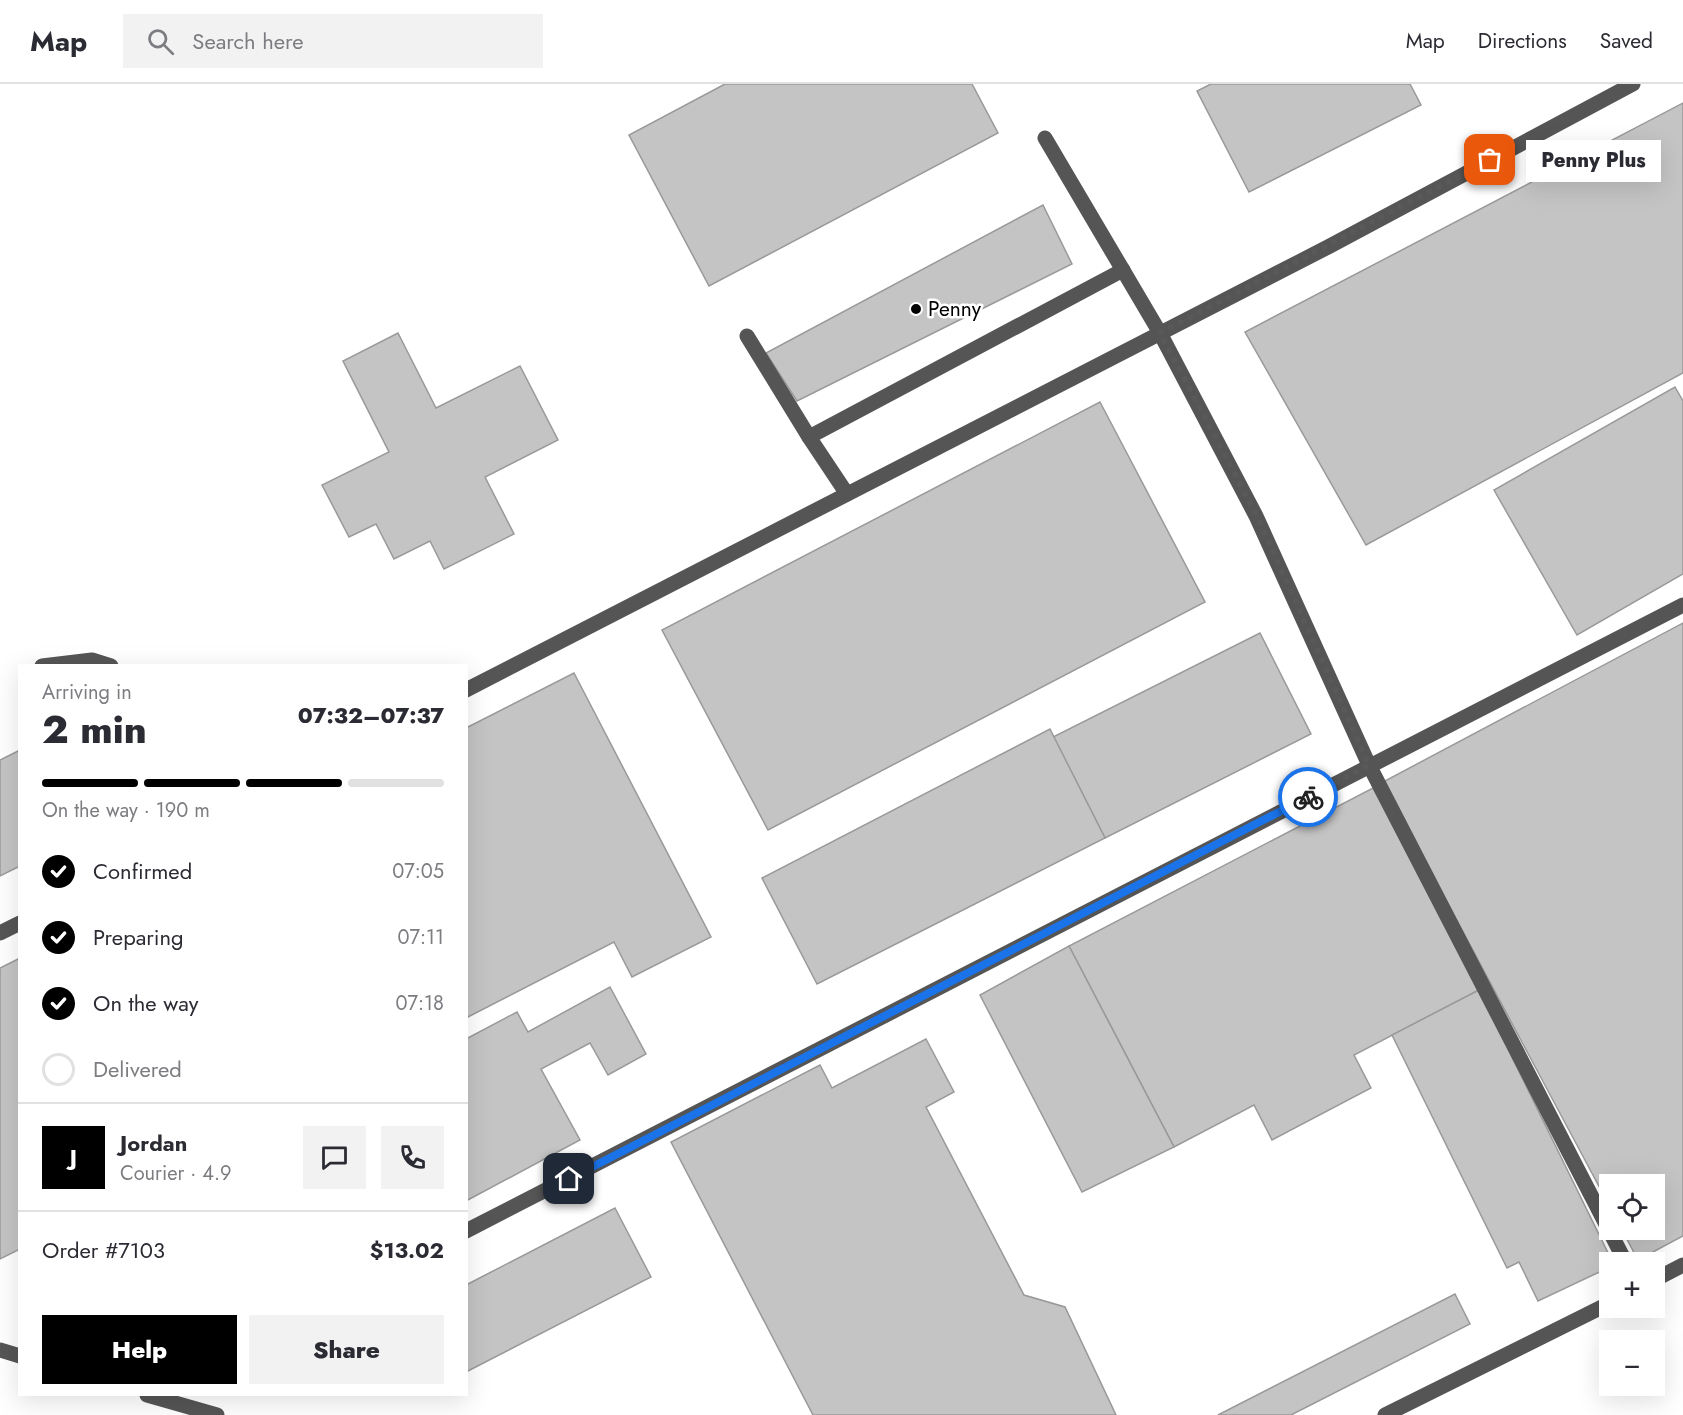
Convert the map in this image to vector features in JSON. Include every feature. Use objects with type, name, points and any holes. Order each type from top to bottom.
[{"type":"street","points":[[468,689],[1328,247],[1633,84]]},
{"type":"street","points":[[1045,138],[1160,333],[1257,516],[1369,765],[1620,1252]]},
{"type":"street","points":[[809,437],[1124,270]]},
{"type":"street","points":[[747,336],[847,495]]},
{"type":"street","points":[[468,1230],[1683,605]]},
{"type":"street","points":[[59,664],[98,660],[107,664]]},
{"type":"street","points":[[0,933],[18,924]]},
{"type":"street","points":[[1665,1274],[1683,1265]]},
{"type":"street","points":[[1384,1415],[1599,1308]]},
{"type":"street","points":[[0,1350],[18,1355]]},
{"type":"street","points":[[150,1396],[217,1415]]},
{"type":"building","points":[[725,84],[972,84],[998,133],[709,286],[629,135]]},
{"type":"building","points":[[1211,84],[1410,84],[1421,105],[1249,192],[1197,91]]},
{"type":"building","points":[[1683,103],[1683,373],[1366,545],[1245,332]]},
{"type":"building","name":"Penny","points":[[1043,205],[1072,264],[797,401],[766,353]]},
{"type":"building","points":[[398,333],[436,408],[520,366],[558,440],[485,477],[514,534],[444,569],[430,541],[394,559],[376,524],[349,537],[322,485],[389,452],[343,361]]},
{"type":"building","points":[[1675,387],[1683,401],[1683,574],[1577,635],[1494,490]]},
{"type":"building","points":[[1100,402],[1205,602],[768,830],[662,630]]},
{"type":"building","points":[[1683,623],[1683,1236],[1653,1252],[1634,1252],[1627,1240],[1665,1240],[1665,1174],[1599,1174],[1599,1186],[1383,782]]},
{"type":"building","points":[[1260,633],[1311,734],[1105,838],[1053,737]]},
{"type":"building","points":[[574,673],[711,937],[632,977],[614,942],[468,1017],[468,727]]},
{"type":"building","points":[[1050,729],[1105,838],[817,984],[762,878]]},
{"type":"building","points":[[18,751],[18,867],[0,876],[0,760]]},
{"type":"building","points":[[1373,788],[1479,990],[1354,1055],[1371,1088],[1272,1140],[1254,1105],[1174,1147],[1069,946]]},
{"type":"building","points":[[1069,946],[1174,1147],[1082,1192],[980,995]]},
{"type":"building","points":[[18,959],[18,1250],[0,1259],[0,968]]},
{"type":"building","points":[[610,987],[646,1054],[608,1075],[590,1043],[541,1069],[580,1140],[468,1200],[468,1038],[517,1012],[528,1032]]},
{"type":"building","points":[[1479,990],[1599,1234],[1599,1240],[1602,1240],[1608,1252],[1599,1252],[1599,1272],[1538,1301],[1519,1262],[1507,1268],[1392,1035]]},
{"type":"building","points":[[926,1039],[954,1092],[926,1107],[1024,1295],[1065,1307],[1116,1415],[813,1415],[671,1142],[820,1065],[832,1088]]},
{"type":"building","points":[[615,1208],[651,1277],[468,1371],[468,1284]]},
{"type":"building","points":[[1455,1294],[1470,1324],[1291,1415],[1218,1415]]},
{"type":"way so far","points":[[1308,797],[1369,765],[1257,516],[1160,333],[1328,247],[1490,160]]},
{"type":"place","name":"Penny Plus","points":[[1490,160]]},
{"type":"place","name":"Penny","points":[[916,309]]},
{"type":"route","points":[[569,1179],[1308,797]]}]
